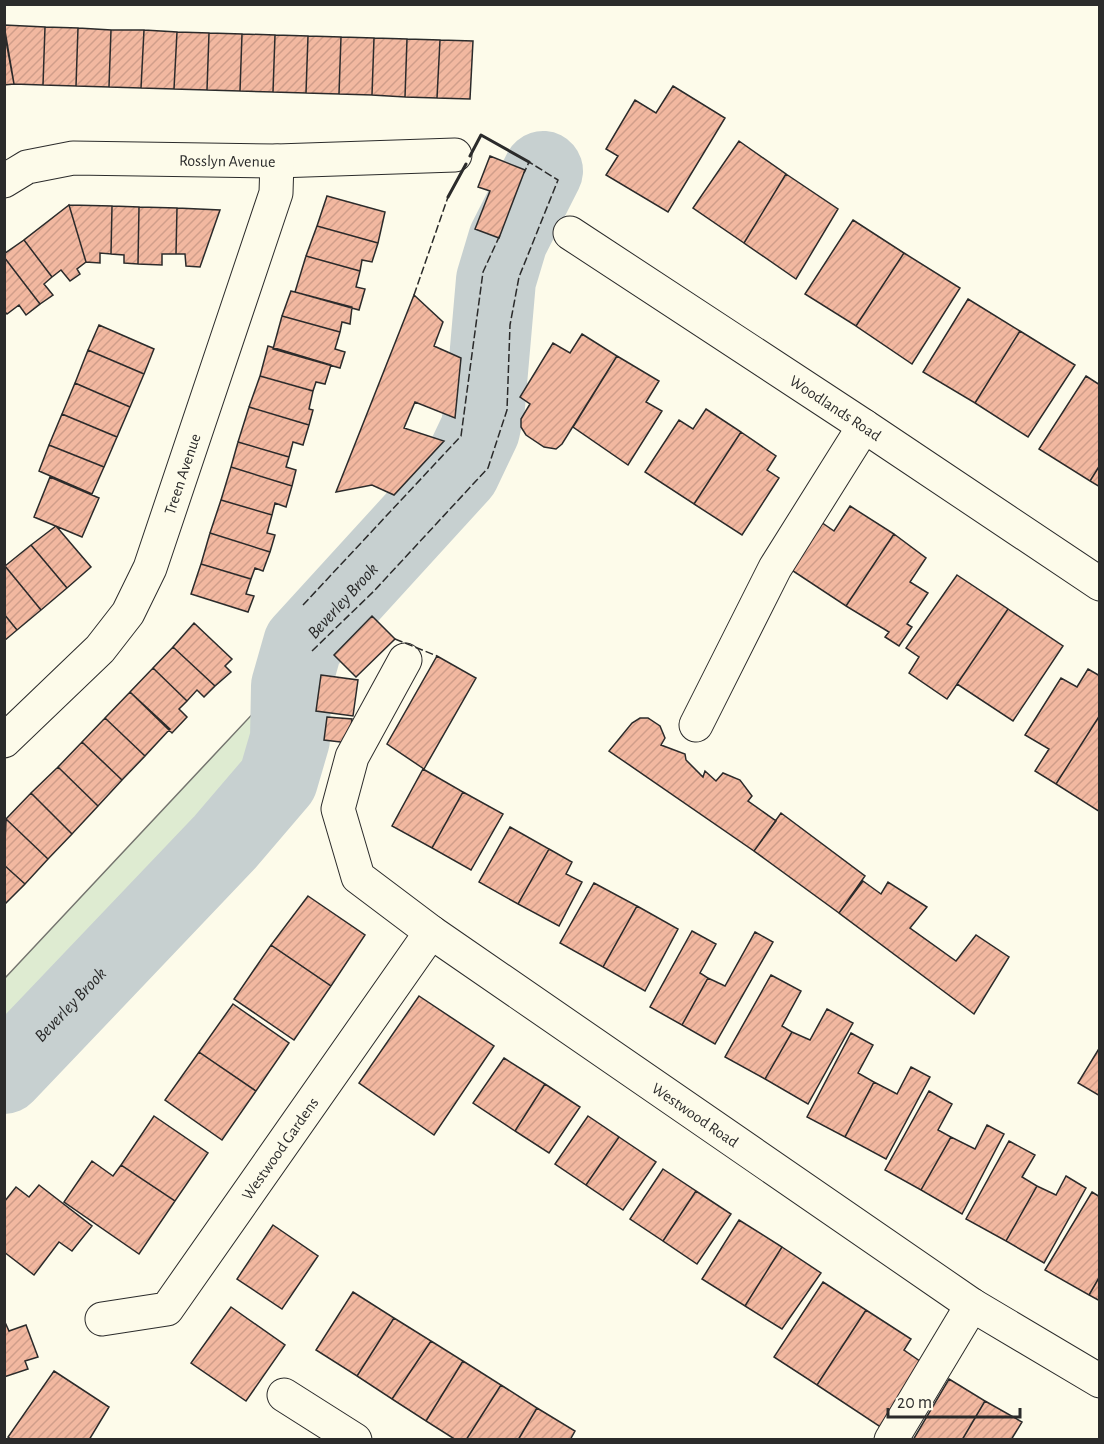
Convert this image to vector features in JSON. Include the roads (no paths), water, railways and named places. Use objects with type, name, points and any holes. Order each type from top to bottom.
[{"type":"street","name":"Rosslyn Avenue","points":[[4,180],[27,167],[73,158],[277,161],[455,154]]},
{"type":"street","name":"Treen Avenue","points":[[5,739],[100,649],[128,613],[150,568],[276,193],[277,161]]},
{"type":"street","name":"Woodlands Road","points":[[570,233],[1100,584]]},
{"type":"street","points":[[696,725],[775,568],[864,426]]},
{"type":"street","name":"Westwood Road","points":[[405,660],[352,757],[338,809],[358,877],[431,932],[972,1305],[1100,1381]]},
{"type":"street","name":"Westwood Gardens","points":[[102,1319],[167,1309],[431,932]]},
{"type":"street","points":[[891,1440],[972,1305]]},
{"type":"street","points":[[284,1395],[355,1440]]},
{"type":"waterway","name":"Beverley Brook","points":[[4,1074],[225,842],[278,780],[290,739],[291,686],[303,644],[460,472],[480,430],[485,406],[496,280],[508,240],[543,171]]}]
